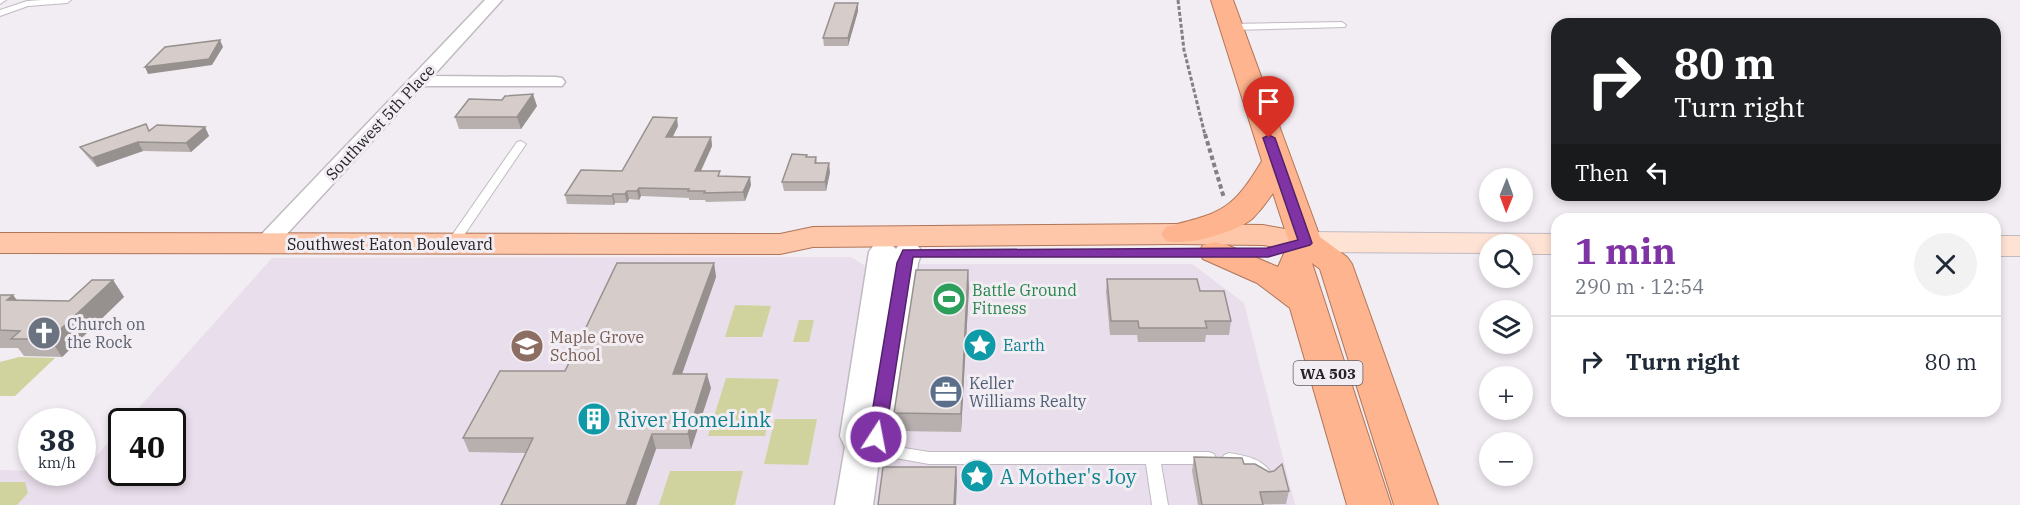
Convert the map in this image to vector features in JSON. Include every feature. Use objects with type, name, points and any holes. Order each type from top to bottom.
[{"type":"highway","points":[[1222,0],[1305,243]]},
{"type":"highway","points":[[1178,234],[1236,217],[1255,199],[1277,161]]},
{"type":"highway","name":"WA 503","points":[[1369,505],[1294,265],[1305,243],[1335,264],[1416,505]]},
{"type":"highway","points":[[1215,252],[1269,276],[1306,303]]},
{"type":"main road","name":"Southwest Eaton Boulevard","points":[[0,243],[780,244],[813,237],[1178,234],[1263,235],[1305,243],[1551,244]]},
{"type":"main road","points":[[895,252],[900,244],[946,244],[985,236]]},
{"type":"main road","name":"Southwest Eaton Boulevard","points":[[780,244],[805,252],[1268,253],[1305,243]]},
{"type":"main road","points":[[2001,246],[2020,246]]},
{"type":"street","name":"Southwest 5th Place","points":[[265,244],[494,0]]},
{"type":"street","points":[[418,81],[555,82]]},
{"type":"street","points":[[854,505],[863,447],[876,437],[904,263],[895,252]]},
{"type":"lane","points":[[0,12],[40,2],[67,0]]},
{"type":"lane","points":[[1231,27],[1342,25]]},
{"type":"lane","points":[[452,244],[520,144]]},
{"type":"lane","points":[[863,447],[930,458],[1234,459],[1260,468],[1266,478]]},
{"type":"lane","points":[[1153,457],[1160,505]]},
{"type":"path","points":[[1178,0],[1185,54],[1195,99],[1228,213],[1236,217]]},
{"type":"shaded area","name":"Maple Grove School","points":[[851,257],[873,271],[834,505],[0,505],[0,470],[18,470],[18,486],[96,486],[96,456],[108,443],[108,486],[186,486],[186,408],[139,408],[272,258]]},
{"type":"shaded area","points":[[915,264],[1192,264],[1244,303],[1295,505],[870,505],[875,469],[893,426]]},
{"type":"green space","points":[[735,305],[771,306],[762,337],[725,337]]},
{"type":"green space","points":[[799,320],[814,320],[809,342],[793,342]]},
{"type":"green space","points":[[19,357],[55,358],[15,396],[0,396],[0,362]]},
{"type":"green space","points":[[726,378],[779,379],[765,436],[708,436]]},
{"type":"green space","points":[[775,419],[817,419],[808,465],[764,464]]},
{"type":"green space","points":[[670,471],[743,471],[735,505],[659,505]]},
{"type":"green space","points":[[0,482],[18,482],[18,486],[26,486],[28,493],[17,505],[0,505]]},
{"type":"building","points":[[835,3],[858,3],[848,38],[823,38]]},
{"type":"building","points":[[220,40],[209,59],[145,67],[165,47]]},
{"type":"building","points":[[533,94],[517,117],[455,117],[469,99],[502,100],[505,96]]},
{"type":"building","points":[[653,117],[677,118],[666,137],[711,137],[695,171],[720,171],[718,176],[750,177],[743,192],[704,193],[705,191],[688,191],[689,189],[639,188],[637,191],[627,191],[625,194],[613,194],[612,196],[565,195],[581,170],[622,171]]},
{"type":"building","points":[[146,124],[149,131],[157,125],[205,127],[186,143],[138,142],[92,158],[80,147]]},
{"type":"building","points":[[792,154],[816,157],[815,163],[829,163],[825,182],[782,182]]},
{"type":"building","name":"River HomeLink","points":[[617,263],[714,263],[673,374],[707,374],[688,434],[652,434],[626,505],[501,505],[533,438],[463,438],[500,371],[565,371]]},
{"type":"building","points":[[916,270],[968,270],[961,414],[894,413]]},
{"type":"building","points":[[1107,279],[1197,279],[1200,291],[1224,291],[1231,321],[1205,321],[1207,328],[1139,328],[1138,321],[1111,321]]},
{"type":"building","points":[[92,280],[113,280],[50,339],[11,339],[20,331],[0,330],[0,295],[13,295],[7,300],[69,301]]},
{"type":"building","points":[[1194,457],[1242,458],[1244,464],[1255,464],[1269,472],[1282,464],[1289,491],[1260,492],[1263,505],[1202,505]]},
{"type":"building","points":[[883,467],[956,467],[954,505],[878,505]]},
{"type":"place","name":"Battle Ground Fitness","points":[[949,299]]},
{"type":"place","name":"Church on the Rock","points":[[44,333]]},
{"type":"place","name":"Earth","points":[[980,345]]},
{"type":"place","name":"Maple Grove School","points":[[527,346]]},
{"type":"place","name":"Keller Williams Realty","points":[[946,392]]},
{"type":"place","name":"River HomeLink","points":[[594,419]]},
{"type":"place","name":"A Mother's Joy","points":[[977,476]]},
{"type":"route","points":[[876,437],[904,263],[908,252],[1268,253],[1305,243],[1269,138]]}]
